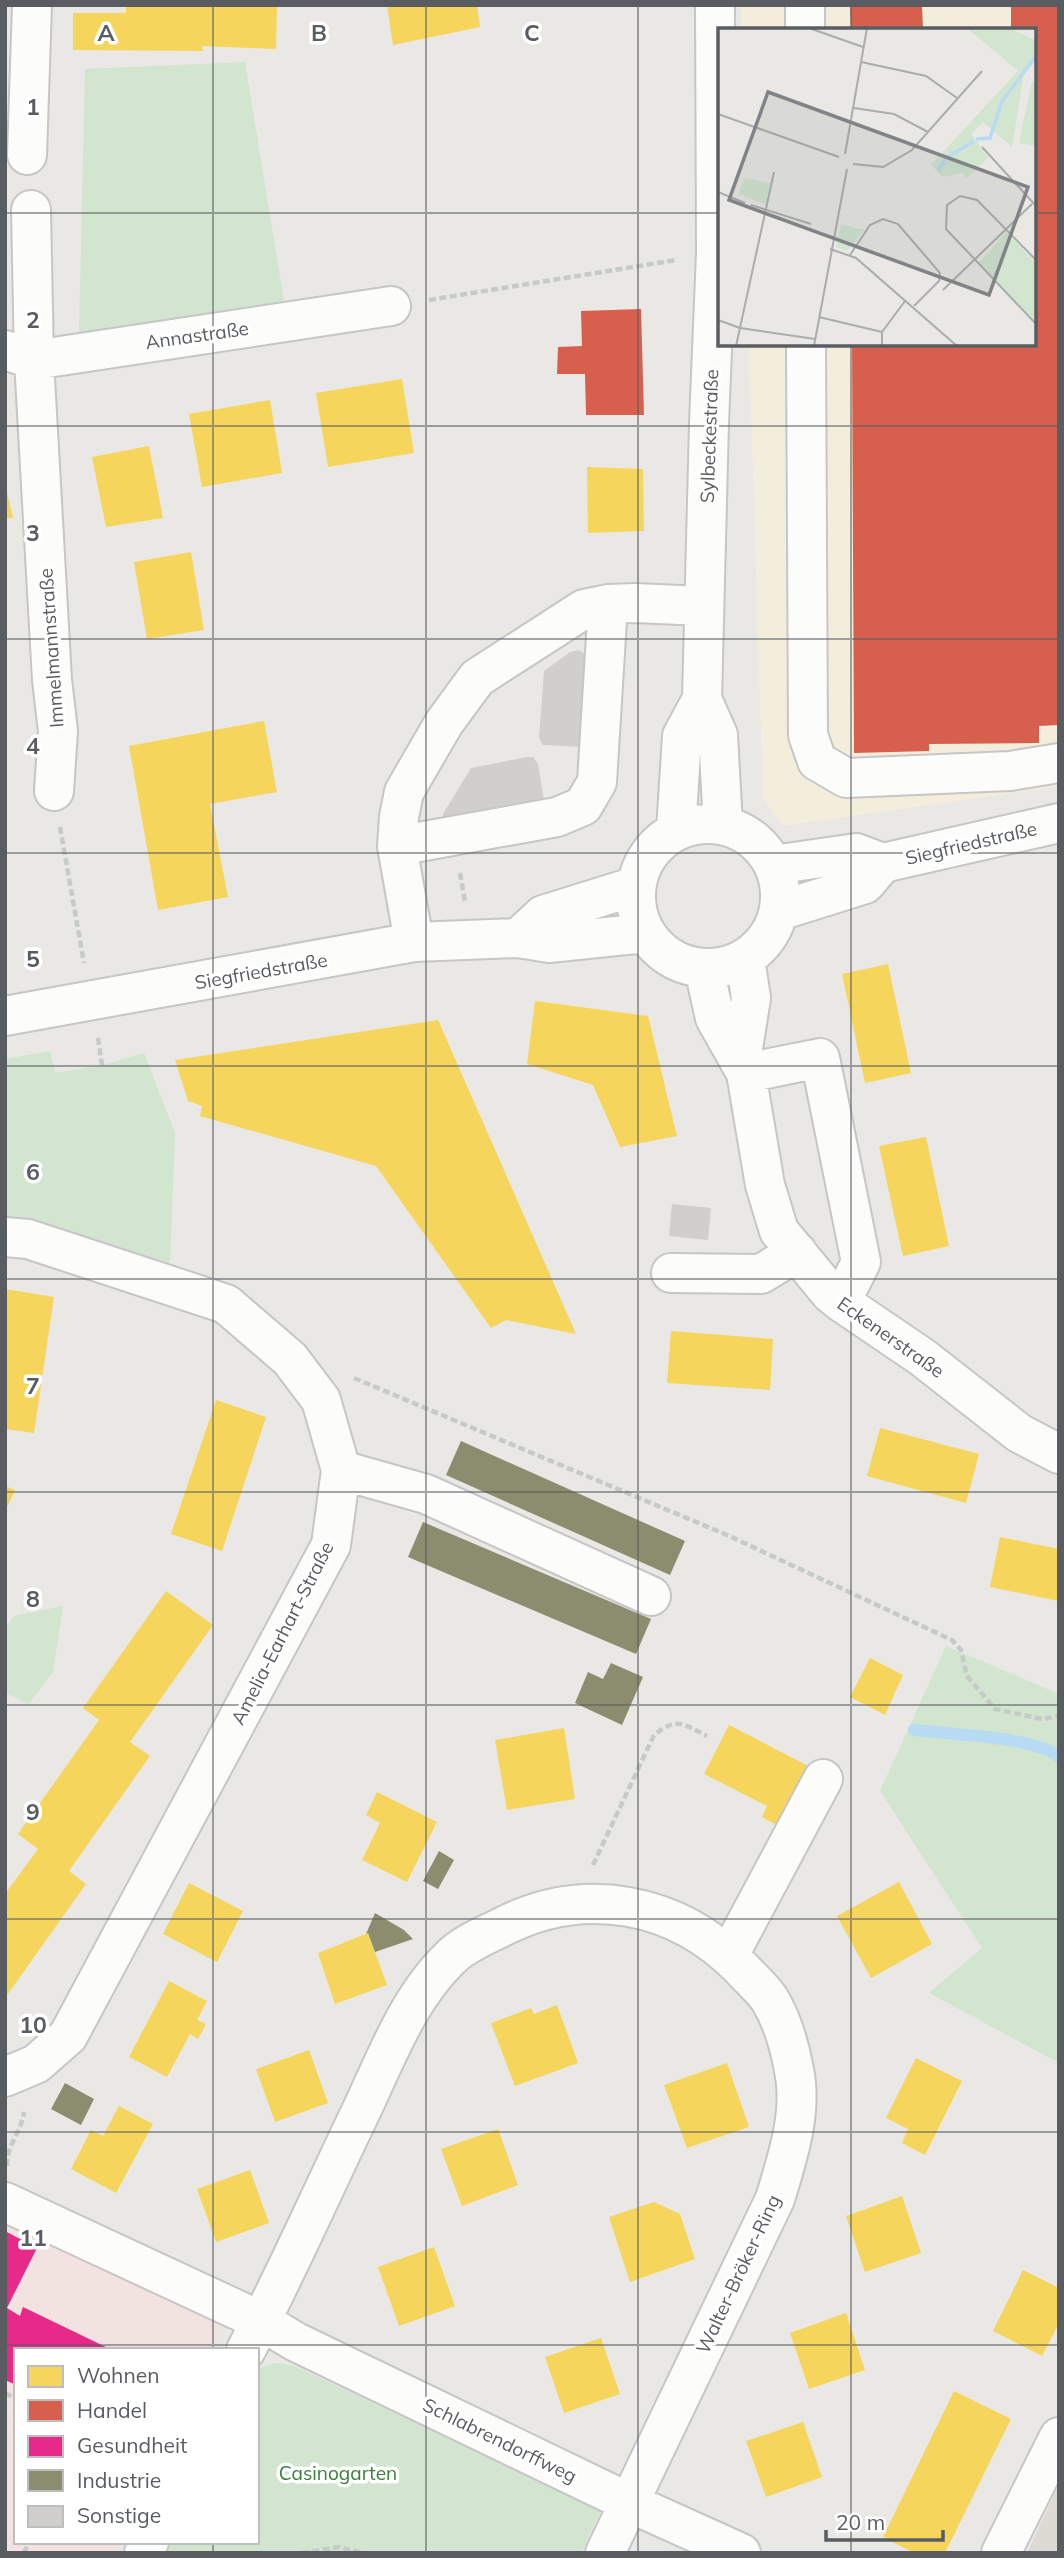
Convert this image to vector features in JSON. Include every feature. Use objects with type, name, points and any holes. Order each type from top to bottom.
[{"type":"street","points":[[27,155],[32,5]]},
{"type":"street","name":"Sylbeckestraße","points":[[715,5],[716,253],[702,699],[718,735],[723,825]]},
{"type":"street","points":[[805,5],[805,28]]},
{"type":"street","name":"Immelmannstraße","points":[[31,210],[19,355],[52,680],[47,732],[54,791]]},
{"type":"street","name":"Annastraße","points":[[19,355],[391,306]]},
{"type":"street","points":[[806,346],[807,735],[817,761],[846,778],[1010,771],[1059,763]]},
{"type":"street","points":[[397,846],[557,817],[583,806],[597,782],[608,604]]},
{"type":"street","points":[[414,942],[397,846],[404,792],[444,723],[477,678],[584,609],[608,604],[703,606]]},
{"type":"street","name":"Sylbeckestraße","points":[[676,831],[682,736],[702,699]]},
{"type":"street","name":"Siegfriedstraße","points":[[773,865],[856,853],[883,863],[1059,823]]},
{"type":"street","points":[[699,824],[723,825],[744,833],[761,847],[773,865],[780,887],[779,911],[773,930],[761,947],[745,959],[725,967],[704,969],[681,964],[660,951],[645,933],[637,910],[636,886],[643,864],[657,845],[676,831],[699,824]]},
{"type":"street","name":"Siegfriedstraße","points":[[779,911],[865,884],[883,863]]},
{"type":"street","points":[[518,938],[543,915],[636,886]]},
{"type":"street","name":"Siegfriedstraße","points":[[5,1016],[414,942],[518,938],[549,943],[645,933]]},
{"type":"street","name":"Eckenerstraße","points":[[745,959],[751,998],[743,1067],[765,1185],[779,1231],[830,1293],[841,1302],[922,1357],[1019,1433],[1059,1454]]},
{"type":"street","name":"Eckenerstraße","points":[[704,969],[715,1018],[743,1067]]},
{"type":"street","points":[[743,1067],[820,1058],[861,1262],[841,1302]]},
{"type":"street","name":"Amelia-Earhart-Straße","points":[[5,1237],[28,1239],[226,1304],[290,1359],[321,1400],[341,1470],[331,1545],[68,2036],[36,2064],[10,2076]]},
{"type":"street","points":[[671,1273],[761,1274],[797,1252]]},
{"type":"street","points":[[341,1470],[426,1494],[651,1596]]},
{"type":"street","points":[[729,1955],[823,1779]]},
{"type":"street","name":"Walter-Bröker-Ring","points":[[253,2335],[398,2032],[432,1978],[452,1956],[522,1916],[574,1904],[634,1909],[673,1919],[695,1930],[729,1955],[770,2000],[795,2072],[797,2108],[775,2199],[605,2553]]},
{"type":"street","name":"Schlabrendorffweg","points":[[7,2203],[253,2335],[296,2342],[630,2503],[741,2553]]},
{"type":"street","points":[[1001,2553],[1059,2437]]},
{"type":"path","points":[[391,306],[716,253]]},
{"type":"path","points":[[54,791],[86,975]]},
{"type":"path","points":[[350,1376],[727,1535],[952,1640],[961,1650],[967,1676],[995,1709],[1042,1720],[1059,1716]]},
{"type":"path","points":[[574,1904],[654,1735],[668,1724],[681,1724],[708,1736]]},
{"type":"path","points":[[7,2203],[6,2156],[23,2121],[24,2108],[24,2095],[10,2076]]},
{"type":"path","points":[[302,2553],[339,2547],[362,2553]]},
{"type":"shaded area","points":[[741,5],[1059,5],[1059,786],[783,826],[763,798],[749,346],[1036,346],[1036,28],[741,28]]},
{"type":"shaded area","points":[[5,2213],[220,2321],[221,2333],[215,2348],[14,2348],[14,2544],[123,2544],[119,2553],[5,2553]]},
{"type":"shaded area","points":[[1059,2485],[1059,2553],[1027,2553]]},
{"type":"green space","points":[[245,62],[285,308],[79,334],[85,69]]},
{"type":"green space","points":[[50,1051],[55,1073],[102,1065],[144,1053],[175,1133],[170,1267],[5,1225],[5,1059]]},
{"type":"green space","points":[[63,1606],[53,1672],[28,1705],[5,1692],[5,1629],[14,1616]]},
{"type":"green space","points":[[946,1646],[1059,1694],[1059,2063],[929,1993],[982,1948],[880,1791]]},
{"type":"green space","name":"Casinogarten","points":[[274,2363],[292,2365],[601,2510],[581,2553],[161,2553],[165,2544],[259,2544],[259,2368]]},
{"type":"building: Wohnen","points":[[126,5],[277,5],[276,49],[202,46],[203,51],[73,50],[73,13],[126,13]]},
{"type":"building: Wohnen","points":[[387,5],[477,5],[480,27],[393,45]]},
{"type":"building: Wohnen","points":[[402,379],[414,453],[328,467],[316,393]]},
{"type":"building: Wohnen","points":[[270,400],[282,473],[202,487],[189,414]]},
{"type":"building: Wohnen","points":[[149,446],[163,518],[106,527],[92,457]]},
{"type":"building: Wohnen","points":[[587,467],[643,469],[644,531],[588,533]]},
{"type":"building: Wohnen","points":[[5,483],[13,518],[5,519]]},
{"type":"building: Wohnen","points":[[191,552],[204,630],[147,639],[134,562]]},
{"type":"building: Wohnen","points":[[264,721],[277,792],[210,804],[228,897],[158,910],[129,746]]},
{"type":"building: Wohnen","points":[[888,964],[911,1073],[865,1083],[842,974]]},
{"type":"building: Wohnen","points":[[535,1001],[648,1016],[677,1136],[620,1147],[593,1085],[527,1064]]},
{"type":"building: Wohnen","points":[[438,1020],[576,1334],[506,1320],[491,1328],[376,1166],[200,1116],[202,1106],[188,1101],[175,1060]]},
{"type":"building: Wohnen","points":[[926,1137],[949,1246],[903,1256],[879,1146]]},
{"type":"building: Wohnen","points":[[5,1289],[54,1297],[34,1433],[5,1429]]},
{"type":"building: Wohnen","points":[[671,1331],[773,1339],[770,1390],[667,1383]]},
{"type":"building: Wohnen","points":[[216,1400],[266,1417],[222,1551],[171,1534]]},
{"type":"building: Wohnen","points":[[880,1428],[979,1454],[966,1503],[867,1476]]},
{"type":"building: Wohnen","points":[[5,1486],[15,1490],[5,1512]]},
{"type":"building: Wohnen","points":[[1000,1537],[1059,1549],[1059,1601],[990,1587]]},
{"type":"building: Wohnen","points":[[166,1591],[213,1625],[130,1742],[150,1756],[69,1871],[86,1884],[5,1998],[5,1894],[38,1849],[18,1834],[99,1720],[83,1708]]},
{"type":"building: Wohnen","points":[[870,1658],[903,1675],[885,1715],[850,1697]]},
{"type":"building: Wohnen","points":[[729,1725],[814,1769],[784,1829],[762,1817],[767,1806],[704,1774]]},
{"type":"building: Wohnen","points":[[564,1728],[575,1799],[507,1810],[495,1740]]},
{"type":"building: Wohnen","points":[[377,1792],[437,1822],[407,1882],[362,1860],[380,1823],[366,1815]]},
{"type":"building: Wohnen","points":[[899,1882],[932,1944],[871,1978],[837,1916]]},
{"type":"building: Wohnen","points":[[189,1883],[243,1911],[217,1962],[163,1934]]},
{"type":"building: Wohnen","points":[[368,1933],[387,1985],[335,2004],[318,1953]]},
{"type":"building: Wohnen","points":[[169,1981],[207,2001],[197,2020],[206,2024],[198,2039],[190,2034],[167,2077],[129,2057]]},
{"type":"building: Wohnen","points":[[557,2005],[578,2063],[515,2086],[491,2023],[531,2008],[534,2014]]},
{"type":"building: Wohnen","points":[[309,2050],[328,2103],[275,2122],[256,2069]]},
{"type":"building: Wohnen","points":[[916,2058],[962,2081],[925,2155],[902,2143],[908,2129],[886,2118]]},
{"type":"building: Wohnen","points":[[727,2063],[749,2127],[687,2148],[664,2085]]},
{"type":"building: Wohnen","points":[[119,2106],[153,2124],[116,2193],[71,2169],[91,2130],[103,2136]]},
{"type":"building: Wohnen","points":[[498,2129],[518,2185],[462,2206],[441,2149]]},
{"type":"building: Wohnen","points":[[250,2170],[269,2223],[216,2242],[197,2189]]},
{"type":"building: Wohnen","points":[[902,2196],[921,2253],[865,2272],[846,2216]]},
{"type":"building: Wohnen","points":[[654,2202],[680,2214],[695,2259],[630,2282],[609,2217]]},
{"type":"building: Wohnen","points":[[434,2247],[455,2306],[399,2326],[378,2267]]},
{"type":"building: Wohnen","points":[[1023,2270],[1059,2288],[1059,2323],[1042,2356],[993,2331]]},
{"type":"building: Wohnen","points":[[846,2313],[865,2370],[809,2389],[790,2333]]},
{"type":"building: Wohnen","points":[[601,2338],[620,2394],[564,2413],[545,2357]]},
{"type":"building: Wohnen","points":[[954,2391],[1011,2419],[945,2553],[914,2553],[883,2537]]},
{"type":"building: Wohnen","points":[[803,2422],[822,2477],[766,2497],[746,2441]]},
{"type":"building: Handel","points":[[850,5],[922,5],[923,28],[851,28]]},
{"type":"building: Handel","points":[[1011,5],[1059,5],[1059,725],[1039,726],[1039,743],[929,744],[929,751],[854,753],[852,346],[1036,346],[1036,28],[1011,28]]},
{"type":"building: Handel","points":[[641,309],[644,415],[586,415],[585,374],[557,374],[558,347],[582,346],[581,311]]},
{"type":"building: Gesundheit","points":[[5,2231],[37,2248],[7,2308],[20,2316],[23,2307],[108,2348],[14,2348],[14,2384],[5,2380]]},
{"type":"building: Industrie","points":[[461,1441],[685,1541],[670,1575],[446,1475]]},
{"type":"building: Industrie","points":[[423,1522],[651,1619],[636,1654],[408,1557]]},
{"type":"building: Industrie","points":[[611,1663],[643,1677],[622,1725],[575,1703],[588,1672],[603,1679]]},
{"type":"building: Industrie","points":[[439,1851],[454,1860],[438,1889],[423,1881]]},
{"type":"building: Industrie","points":[[375,1913],[404,1930],[413,1939],[375,1952],[368,1933],[366,1934]]},
{"type":"building: Industrie","points":[[65,2083],[94,2099],[81,2125],[51,2109]]},
{"type":"building: Sonstige","points":[[578,650],[587,658],[584,744],[580,747],[543,745],[539,738],[544,671],[570,652]]},
{"type":"building: Sonstige","points":[[533,757],[538,764],[544,801],[444,820],[443,814],[471,768]]},
{"type":"building: Sonstige","points":[[672,1204],[711,1208],[708,1240],[669,1236]]},
{"type":"waterway","points":[[914,1730],[1012,1741],[1048,1750],[1059,1757]]}]
